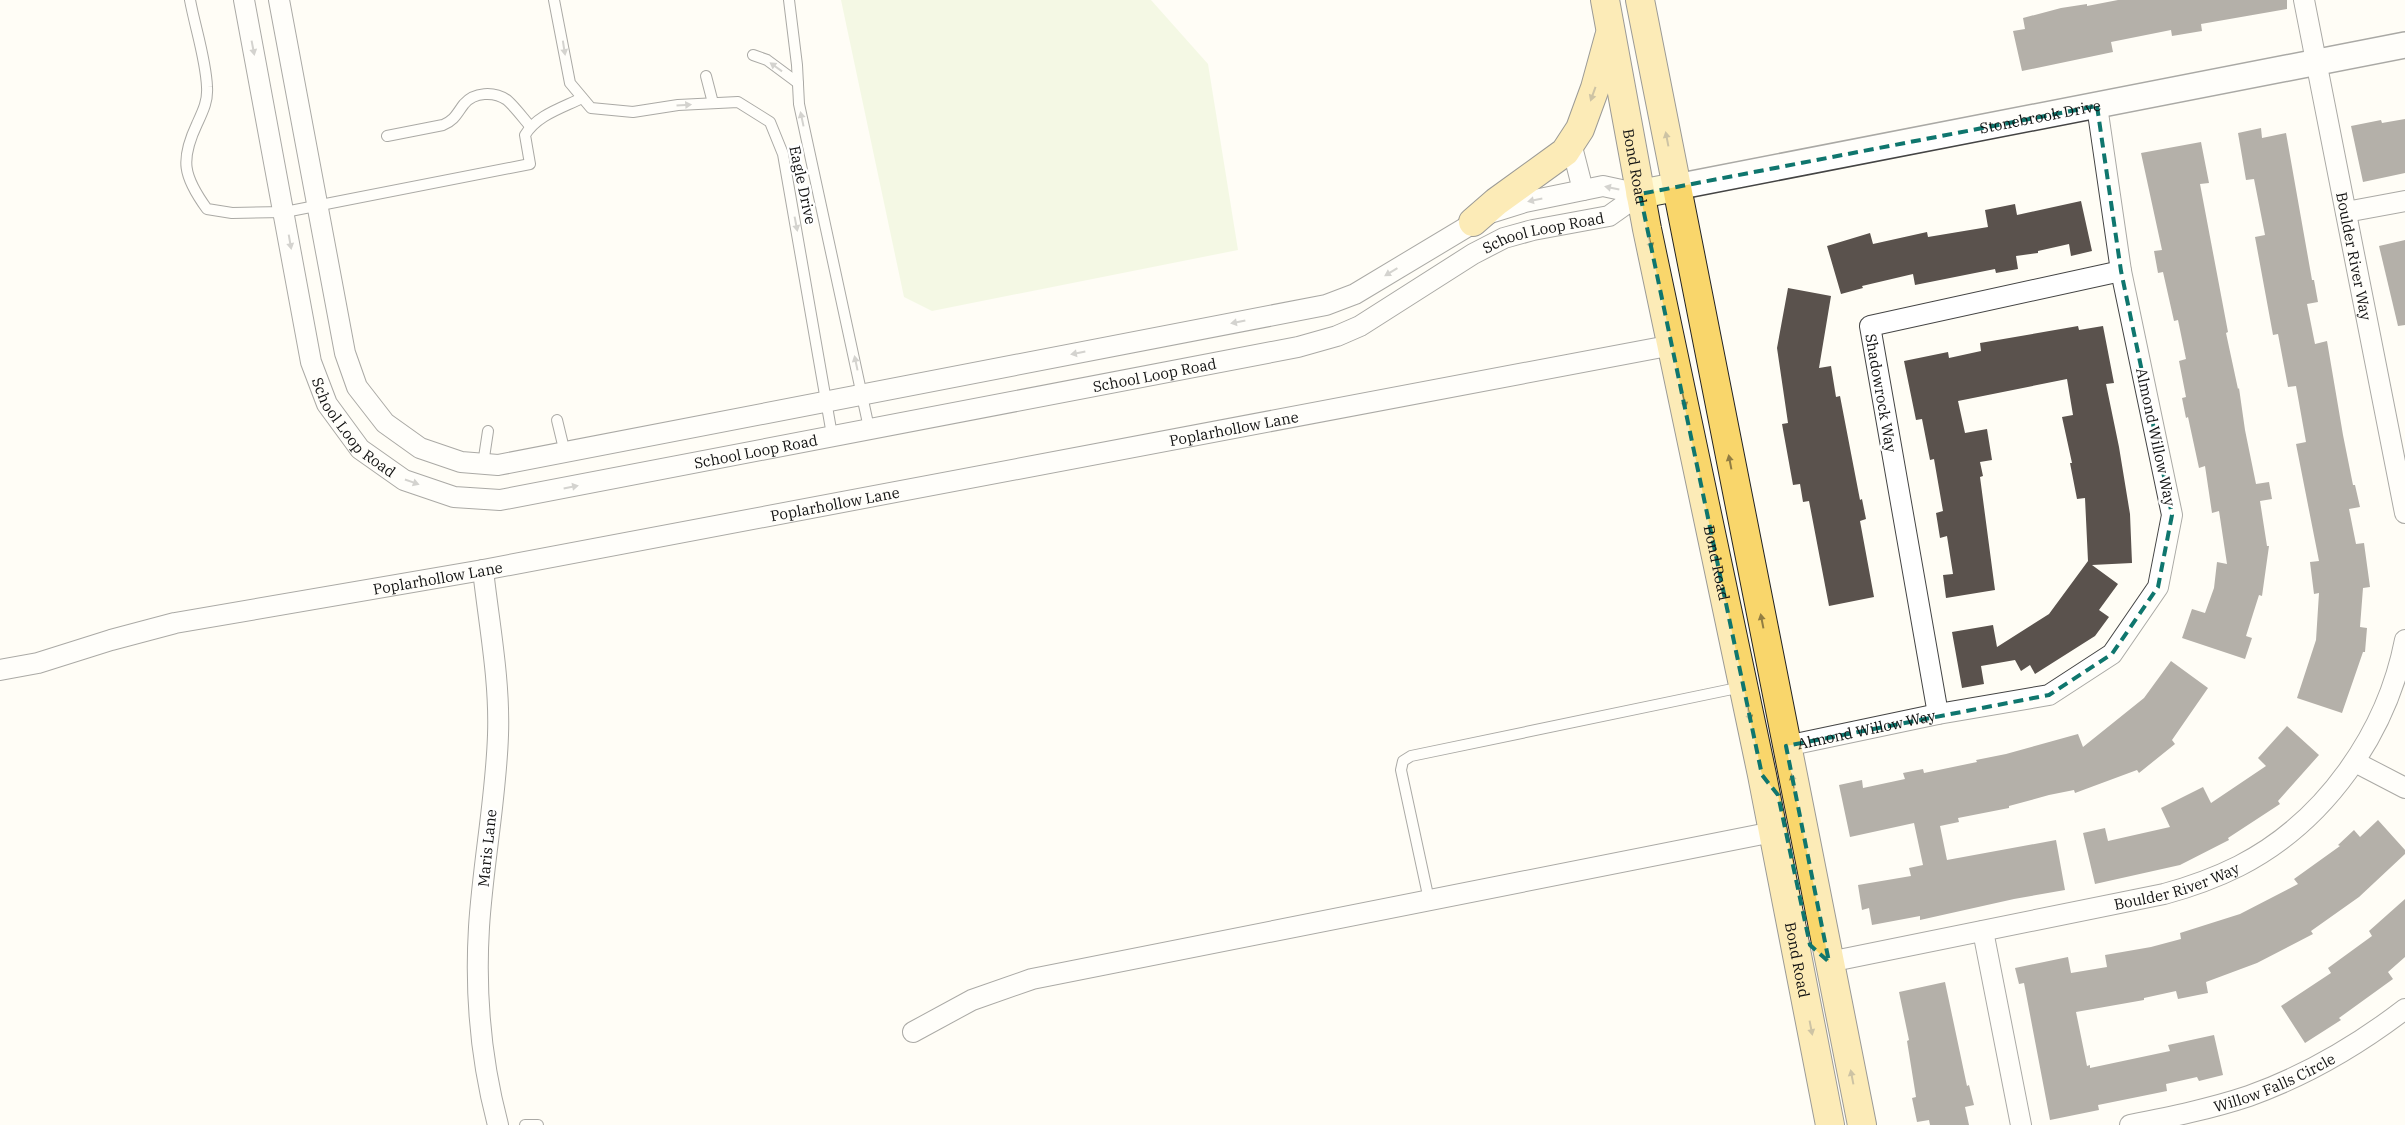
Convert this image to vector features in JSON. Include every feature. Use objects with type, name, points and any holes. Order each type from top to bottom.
[{"type":"main road","name":"Bond Road","points":[[1605,0],[1640,194],[1762,775],[1830,1125]]},
{"type":"main road","name":"Bond Road","points":[[1640,0],[1862,1125]]},
{"type":"main road","points":[[1473,222],[1496,202],[1565,152],[1580,129],[1595,88],[1611,30]]},
{"type":"main road","points":[[1640,194],[1676,187]]},
{"type":"main road","points":[[1762,775],[1778,795],[1810,945],[1815,953],[1829,962]]},
{"type":"street","name":"School Loop Road","points":[[244,0],[285,212],[311,362],[326,404],[360,449],[404,480],[454,497],[500,500],[1298,347],[1337,336],[1360,326],[1472,254],[1504,238],[1533,230],[1609,216],[1640,194]]},
{"type":"street","name":"School Loop Road","points":[[279,0],[345,353],[357,387],[385,423],[420,448],[461,462],[498,465],[862,393],[1326,305],[1355,294],[1473,222],[1490,214],[1525,202],[1603,186],[1640,194]]},
{"type":"street","name":"Boulder River Way","points":[[2304,0],[2405,512]]},
{"type":"street","name":"Stonebrook Drive","points":[[1676,187],[2405,45]]},
{"type":"street","name":"Almond Willow Way","points":[[1786,746],[1938,714],[2049,695],[2112,654],[2158,587],[2172,515],[2121,272],[2097,106]]},
{"type":"street","points":[[1571,143],[1583,190]]},
{"type":"street","points":[[2346,212],[2405,201]]},
{"type":"street","name":"Shadowrock Way","points":[[1938,714],[1870,326],[2121,272]]},
{"type":"street","name":"Poplarhollow Lane","points":[[0,670],[38,663],[111,640],[175,623],[482,570],[1673,345]]},
{"type":"street","name":"Maris Lane","points":[[482,570],[495,674],[498,732],[479,926],[478,989],[488,1082],[498,1125]]},
{"type":"street","name":"Boulder River Way","points":[[1829,962],[2164,894],[2199,884],[2224,873],[2274,844],[2301,823],[2329,794],[2355,762],[2377,724],[2392,687],[2405,640]]},
{"type":"street","points":[[2355,762],[2405,788]]},
{"type":"street","points":[[913,1032],[972,1000],[1032,979],[1773,832]]},
{"type":"street","points":[[1983,931],[2021,1125]]},
{"type":"street","name":"Willow Falls Circle","points":[[2130,1125],[2195,1112],[2249,1096],[2339,1054],[2405,1009]]},
{"type":"lane","points":[[190,0],[207,86],[206,103],[186,147],[187,171],[193,190],[207,209],[232,214],[285,212],[530,164],[525,135],[530,126],[540,118],[582,98]]},
{"type":"lane","name":"Eagle Drive","points":[[554,0],[570,83],[591,108],[634,112],[678,105],[738,102],[770,122],[783,154],[810,297],[825,401],[832,435]]},
{"type":"lane","name":"Eagle Drive","points":[[789,0],[799,104],[869,428]]},
{"type":"lane","points":[[753,55],[766,60],[798,83]]},
{"type":"lane","points":[[706,76],[713,103]]},
{"type":"lane","points":[[387,136],[443,125],[452,121],[470,97],[479,94],[490,94],[506,100],[530,126]]},
{"type":"lane","points":[[557,420],[565,452]]},
{"type":"lane","points":[[483,464],[488,432]]},
{"type":"lane","points":[[1428,900],[1401,770],[1403,761],[1412,756],[1744,687]]},
{"type":"lane","points":[[525,1125],[538,1125]]},
{"type":"highlighted area","points":[[2097,106],[2121,271],[2172,515],[2158,587],[2112,654],[2049,695],[1786,746],[1829,962],[1810,945],[1778,795],[1762,775],[1640,194]]},
{"type":"green space","points":[[841,0],[1151,0],[1208,64],[1238,250],[932,311],[904,297]]},
{"type":"building","points":[[2118,0],[2287,0],[2287,9],[2201,24],[2202,31],[2172,36],[2171,30],[2111,42],[2113,52],[2022,71],[2013,31],[2025,29],[2023,18],[2061,8],[2087,4],[2087,6]]},
{"type":"building","points":[[2405,119],[2405,173],[2363,182],[2351,126],[2381,120],[2382,123]]},
{"type":"building","points":[[2261,128],[2262,138],[2286,133],[2312,280],[2314,280],[2318,302],[2307,304],[2315,344],[2327,341],[2343,435],[2353,485],[2355,485],[2360,507],[2349,509],[2356,544],[2364,543],[2370,587],[2363,588],[2360,627],[2367,628],[2365,652],[2363,652],[2342,713],[2297,698],[2316,640],[2319,593],[2314,594],[2310,562],[2319,561],[2296,444],[2306,442],[2296,386],[2288,387],[2278,334],[2273,335],[2255,237],[2265,235],[2254,179],[2246,180],[2238,133]]},
{"type":"building","points":[[2201,142],[2209,183],[2200,184],[2228,332],[2226,333],[2239,388],[2245,430],[2256,484],[2269,482],[2272,499],[2260,501],[2267,546],[2269,546],[2262,596],[2259,595],[2246,636],[2252,638],[2245,659],[2182,638],[2192,609],[2205,613],[2214,588],[2217,562],[2227,564],[2219,511],[2212,513],[2205,466],[2199,468],[2188,417],[2186,418],[2182,398],[2186,397],[2179,361],[2186,359],[2178,320],[2174,321],[2163,272],[2158,273],[2154,251],[2162,250],[2141,153]]},
{"type":"building","points":[[2081,201],[2092,251],[2071,256],[2069,244],[2038,251],[2038,253],[2016,256],[2018,269],[1996,273],[1995,269],[1915,285],[1913,274],[1862,286],[1863,288],[1841,294],[1827,246],[1870,233],[1873,244],[1927,232],[1928,237],[1988,227],[1985,210],[2015,204],[2017,215]]},
{"type":"building","points":[[2405,240],[2405,325],[2398,326],[2379,246]]},
{"type":"building","points":[[1788,288],[1831,296],[1819,368],[1831,366],[1836,397],[1840,396],[1860,500],[1862,499],[1866,519],[1860,521],[1874,597],[1829,606],[1809,501],[1803,502],[1800,484],[1793,485],[1782,424],[1788,423],[1777,348]]},
{"type":"building","points":[[2078,326],[2079,330],[2103,326],[2114,383],[2106,384],[2130,514],[2132,563],[2092,565],[2118,584],[2099,610],[2109,617],[2095,636],[2035,674],[2030,665],[2021,671],[2015,660],[1981,666],[1984,684],[1962,688],[1952,632],[1993,625],[1997,647],[2049,614],[2088,561],[2085,498],[2077,499],[2070,463],[2072,463],[2062,417],[2073,415],[2067,379],[1958,401],[1965,433],[1987,429],[1992,460],[1980,462],[1983,476],[1980,477],[1995,590],[1946,598],[1943,575],[1953,574],[1947,536],[1940,538],[1936,513],[1943,511],[1934,459],[1930,460],[1922,419],[1916,420],[1904,361],[1948,352],[1949,358],[1981,351],[1980,343]]},
{"type":"building","points":[[2171,661],[2208,688],[2172,740],[2175,744],[2139,773],[2137,770],[2075,793],[2074,790],[2049,795],[2009,806],[2009,808],[1958,818],[1959,822],[1940,826],[1947,860],[2056,840],[2065,890],[2014,899],[1920,920],[1920,916],[1872,925],[1869,908],[1862,910],[1858,885],[1911,876],[1909,868],[1923,865],[1914,823],[1850,837],[1839,785],[1862,780],[1863,788],[1905,779],[1903,773],[1923,769],[1924,773],[1977,762],[1976,760],[2006,754],[2078,734],[2083,747],[2144,698]]},
{"type":"building","points":[[2287,726],[2319,755],[2278,801],[2280,804],[2228,838],[2229,840],[2180,865],[2095,884],[2083,833],[2105,828],[2108,841],[2170,827],[2161,808],[2203,787],[2211,803],[2266,766],[2258,758]]},
{"type":"building","points":[[2378,820],[2405,850],[2405,854],[2359,897],[2311,931],[2313,934],[2257,963],[2206,982],[2208,993],[2178,999],[2176,991],[2144,998],[2144,1000],[2076,1012],[2087,1066],[2090,1065],[2090,1068],[2170,1051],[2168,1045],[2214,1035],[2223,1075],[2199,1081],[2197,1077],[2166,1084],[2167,1091],[2098,1105],[2099,1110],[2050,1120],[2024,983],[2019,984],[2015,968],[2068,957],[2071,973],[2107,967],[2105,955],[2151,947],[2181,939],[2180,933],[2240,914],[2298,884],[2294,879],[2340,846],[2338,845],[2354,830],[2360,837]]},
{"type":"building","points":[[2405,899],[2405,957],[2388,972],[2393,979],[2339,1018],[2341,1020],[2305,1043],[2281,1006],[2331,973],[2328,968],[2372,936],[2369,931]]},
{"type":"building","points":[[1945,982],[1967,1086],[1969,1085],[1974,1105],[1965,1107],[1969,1125],[1930,1125],[1929,1120],[1917,1122],[1912,1098],[1916,1097],[1907,1041],[1909,1040],[1899,992]]}]
